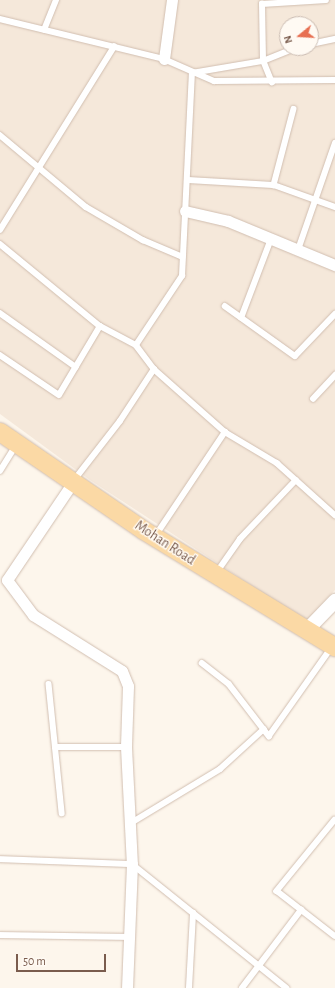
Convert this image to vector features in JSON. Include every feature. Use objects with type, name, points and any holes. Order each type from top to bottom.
[{"type":"main road","name":"Mohan Road","points":[[0,432],[155,537],[306,631],[334,646]]},
{"type":"street","points":[[164,59],[172,0]]},
{"type":"street","points":[[185,211],[228,221],[335,266]]},
{"type":"street","points":[[73,482],[4,583],[33,615],[122,670],[128,686],[126,747],[132,864],[127,988]]},
{"type":"street","points":[[306,631],[335,601]]},
{"type":"lane","points":[[44,30],[56,0]]},
{"type":"lane","points":[[272,82],[263,61],[262,4],[326,0]]},
{"type":"lane","points":[[0,20],[164,59],[192,73],[214,81],[272,82],[335,80]]},
{"type":"lane","points":[[319,42],[335,38]]},
{"type":"lane","points":[[0,230],[40,169],[114,47]]},
{"type":"lane","points":[[192,73],[263,61],[279,54]]},
{"type":"lane","points":[[136,345],[182,276],[192,73]]},
{"type":"lane","points":[[274,185],[294,109]]},
{"type":"lane","points":[[0,135],[86,207],[143,240],[183,257]]},
{"type":"lane","points":[[298,250],[335,143]]},
{"type":"lane","points":[[186,180],[274,185],[335,207]]},
{"type":"lane","points":[[241,318],[271,239]]},
{"type":"lane","points":[[0,244],[100,326],[136,345],[154,369],[225,432],[277,463],[335,515]]},
{"type":"lane","points":[[225,306],[295,356],[335,314]]},
{"type":"lane","points":[[0,313],[76,367]]},
{"type":"lane","points":[[0,355],[59,395],[100,326]]},
{"type":"lane","points":[[73,482],[120,421],[154,369]]},
{"type":"lane","points":[[313,399],[335,376]]},
{"type":"lane","points":[[155,537],[225,432]]},
{"type":"lane","points":[[0,471],[17,443]]},
{"type":"lane","points":[[215,575],[240,539],[296,480]]},
{"type":"lane","points":[[202,663],[229,684],[269,736],[334,646]]},
{"type":"lane","points":[[49,684],[62,813]]},
{"type":"lane","points":[[131,823],[220,768],[264,729]]},
{"type":"lane","points":[[55,747],[126,747]]},
{"type":"lane","points":[[335,820],[277,891],[335,936]]},
{"type":"lane","points":[[0,859],[132,864],[287,988]]},
{"type":"lane","points":[[242,988],[302,910]]},
{"type":"lane","points":[[189,988],[193,913]]},
{"type":"lane","points":[[0,935],[129,937]]},
{"type":"shaded area","points":[[0,0],[335,0],[335,590],[306,621],[90,480],[0,414]]}]
